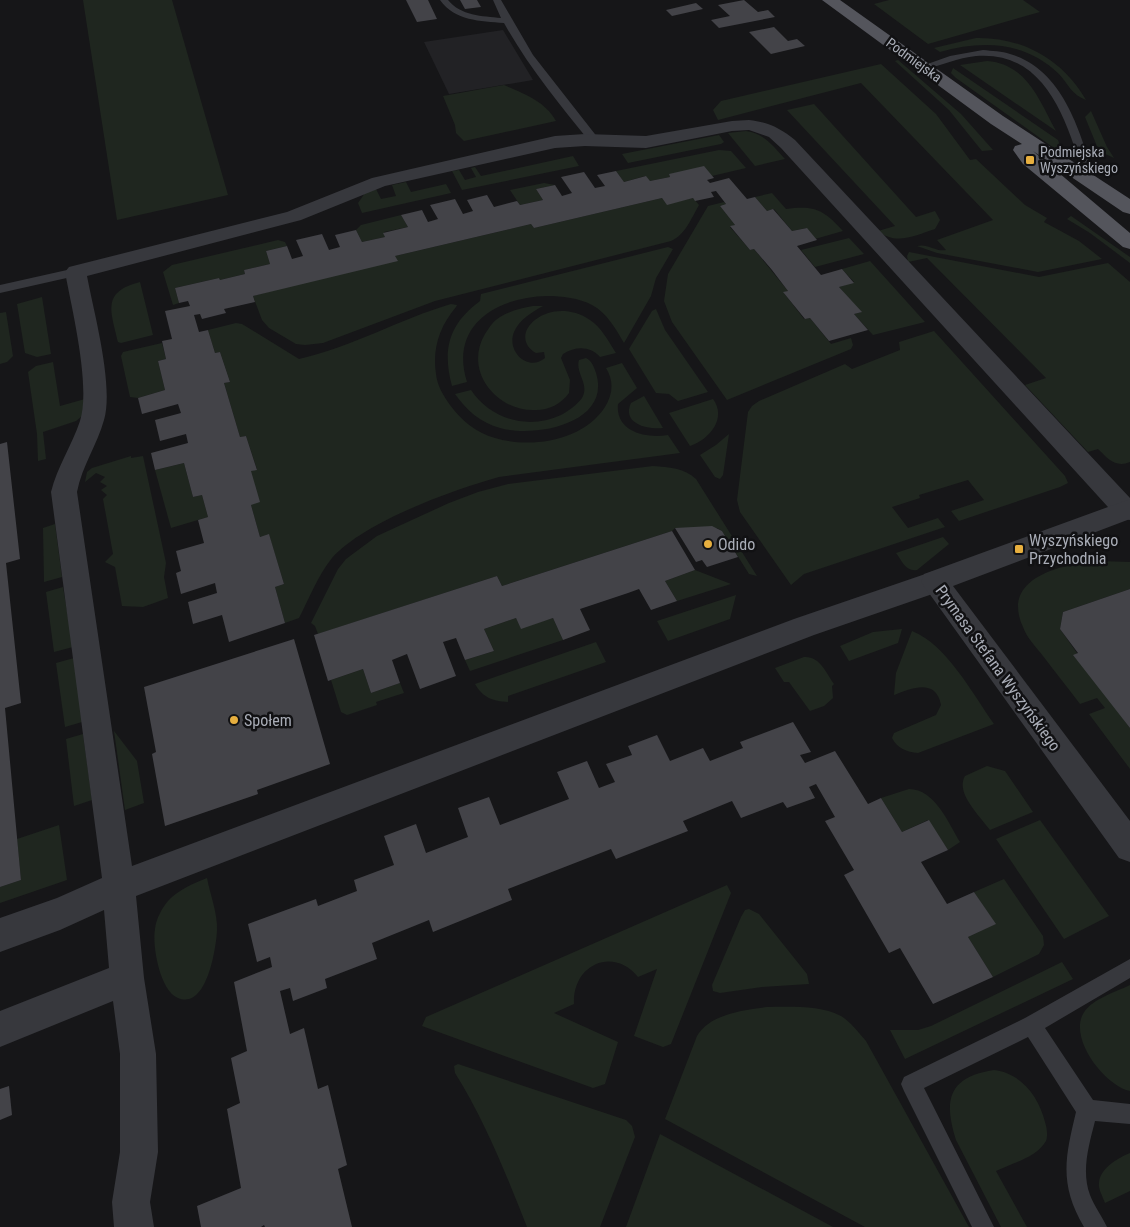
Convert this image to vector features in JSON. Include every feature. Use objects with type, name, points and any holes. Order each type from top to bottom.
[{"type":"main road","name":"Podmiejska","points":[[830,0],[997,120],[1130,208]]},
{"type":"main road","name":"Podmiejska","points":[[997,120],[1030,160],[1130,243]]},
{"type":"street","points":[[134,1227],[131,1202],[139,1152],[138,1054],[127,978],[119,887],[64,492],[67,478],[92,421],[95,406],[95,383],[76,272],[311,211],[363,188],[394,178],[555,142],[594,140],[646,142],[732,126],[749,125],[762,127],[775,133],[788,144],[1129,510]]},
{"type":"street","name":"Prymasa Stefana Wyszyńskiego","points":[[1129,510],[934,582],[1130,847]]},
{"type":"street","points":[[0,936],[60,913],[119,887],[804,627],[934,582]]},
{"type":"street","points":[[0,1029],[59,1008],[127,978]]},
{"type":"lane","points":[[444,0],[450,9],[459,14],[507,21]]},
{"type":"lane","points":[[497,0],[507,21],[547,82],[594,140]]},
{"type":"lane","points":[[924,67],[954,58],[983,53],[1011,57],[1033,68],[1046,79],[1068,118],[1090,180]]},
{"type":"lane","points":[[0,290],[76,272]]},
{"type":"lane","points":[[983,1227],[911,1084],[1032,1025],[1130,968]]},
{"type":"lane","points":[[1032,1025],[1087,1110],[1077,1154],[1076,1184],[1087,1212],[1096,1227]]},
{"type":"lane","points":[[1087,1110],[1130,1114]]},
{"type":"shaded area","points":[[83,0],[172,0],[228,195],[117,220]]},
{"type":"shaded area","points":[[889,0],[1023,0],[1040,12],[928,44],[874,4]]},
{"type":"shaded area","points":[[503,30],[533,80],[449,94],[424,42]]},
{"type":"shaded area","points":[[976,38],[1010,42],[1040,54],[1066,73],[1086,100],[1074,92],[1059,74],[1046,63],[1017,49],[987,45],[956,48],[940,52],[934,48]]},
{"type":"shaded area","points":[[898,60],[961,114],[993,150],[982,151],[949,110],[895,61]]},
{"type":"shaded area","points":[[987,61],[1001,64],[1022,76],[1037,96],[1056,131],[960,65]]},
{"type":"shaded area","points":[[881,64],[936,114],[970,160],[976,159],[1025,205],[1047,218],[1044,222],[1079,241],[1102,259],[1038,272],[937,253],[917,246],[921,245],[946,250],[937,240],[993,220],[861,83],[718,120],[713,110],[721,101]]},
{"type":"shaded area","points":[[953,68],[1058,140],[1061,148],[1054,148],[956,78],[951,73]]},
{"type":"shaded area","points":[[504,85],[540,103],[556,121],[464,141],[456,133],[455,125],[443,96]]},
{"type":"shaded area","points":[[814,104],[916,217],[935,211],[940,220],[935,229],[899,239],[892,238],[878,231],[895,226],[787,110]]},
{"type":"shaded area","points":[[1091,111],[1114,158],[1099,151],[1085,117]]},
{"type":"shaded area","points":[[746,131],[758,135],[773,145],[785,159],[755,166],[728,133]]},
{"type":"shaded area","points":[[719,135],[724,142],[721,144],[628,163],[622,154]]},
{"type":"shaded area","points":[[719,150],[731,151],[746,168],[712,176],[669,174],[670,177],[650,181],[645,176],[624,182],[616,171]]},
{"type":"shaded area","points":[[573,156],[579,166],[462,190],[452,171],[459,170],[465,180],[476,177],[471,168],[475,167],[481,176]]},
{"type":"shaded area","points":[[406,182],[411,192],[446,184],[451,193],[362,213],[358,203],[365,193],[376,189],[381,199],[396,196],[392,185]]},
{"type":"shaded area","points":[[544,183],[555,185],[536,189],[543,200],[520,205],[510,190]]},
{"type":"shaded area","points":[[772,193],[786,209],[804,208],[818,211],[830,218],[843,231],[815,239],[806,228],[792,231],[774,209],[767,211],[755,197]]},
{"type":"shaded area","points":[[662,198],[667,204],[693,198],[699,205],[684,231],[671,241],[435,301],[323,343],[296,344],[269,328],[262,320],[253,296],[395,256],[531,224],[534,228]]},
{"type":"shaded area","points":[[724,202],[726,204],[720,206],[735,225],[730,227],[750,250],[754,249],[788,291],[784,293],[804,319],[810,318],[831,344],[851,338],[853,345],[851,349],[727,400],[672,322],[664,301],[668,274],[708,206]]},
{"type":"shaded area","points":[[401,215],[408,227],[384,232],[385,237],[362,242],[356,230],[361,225]]},
{"type":"shaded area","points":[[1071,216],[1130,257],[1130,263],[1090,233],[1067,219]]},
{"type":"shaded area","points":[[849,238],[864,254],[815,267],[801,250]]},
{"type":"shaded area","points":[[278,240],[285,242],[287,246],[266,251],[270,264],[244,270],[245,274],[175,288],[179,303],[173,305],[163,272],[172,265]]},
{"type":"shaded area","points":[[668,247],[673,249],[656,278],[651,296],[624,343],[602,312],[582,301],[547,296],[511,302],[495,309],[482,318],[471,330],[465,345],[463,362],[467,382],[452,386],[448,360],[451,338],[461,319],[480,301],[481,294]]},
{"type":"shaded area","points":[[909,252],[1039,277],[1108,263],[1130,282],[1130,462],[1125,464],[1116,463],[1098,449],[1088,452],[1025,385],[1046,378],[927,258],[908,262],[907,256]]},
{"type":"shaded area","points":[[870,261],[925,322],[873,335],[854,314],[861,312],[839,287],[854,282],[842,269]]},
{"type":"shaded area","points":[[140,282],[153,335],[121,343],[118,342],[112,312],[114,297],[119,291]]},
{"type":"shaded area","points":[[42,297],[51,354],[37,357],[25,353],[17,304]]},
{"type":"shaded area","points":[[451,304],[457,305],[446,322],[436,346],[435,364],[437,378],[441,390],[450,405],[464,421],[475,429],[495,438],[524,443],[540,442],[570,435],[584,428],[605,407],[612,388],[606,368],[622,363],[637,388],[618,404],[618,414],[622,421],[634,432],[651,436],[668,435],[680,453],[499,477],[458,490],[410,509],[365,532],[346,545],[327,565],[299,618],[285,623],[275,587],[284,584],[269,535],[260,537],[251,505],[251,471],[257,469],[246,436],[240,437],[224,383],[230,382],[220,352],[215,353],[208,330],[236,323],[242,324],[299,359],[319,354]]},
{"type":"shaded area","points":[[533,306],[543,306],[522,320],[512,339],[513,346],[520,358],[532,363],[539,362],[545,358],[544,352],[536,353],[527,345],[525,336],[528,327],[536,319],[560,311],[575,313],[594,323],[616,353],[600,357],[596,353],[583,348],[563,354],[561,358],[570,380],[569,393],[554,406],[536,410],[522,409],[508,404],[497,397],[481,375],[478,362],[479,348],[485,334],[493,323],[508,313]]},
{"type":"shaded area","points":[[656,309],[665,330],[708,392],[678,401],[669,394],[656,393],[629,349],[652,311]]},
{"type":"shaded area","points":[[6,312],[13,356],[7,362],[0,364],[0,313]]},
{"type":"shaded area","points":[[934,331],[1065,476],[1068,483],[959,521],[951,511],[984,500],[968,480],[919,495],[920,498],[892,507],[908,528],[938,518],[945,527],[804,574],[791,585],[740,512],[737,500],[748,412],[759,401],[845,364],[852,369],[900,350],[899,342]]},
{"type":"shaded area","points":[[162,343],[166,359],[158,361],[165,390],[138,398],[130,397],[121,356],[123,352]]},
{"type":"shaded area","points":[[586,358],[594,366],[596,373],[598,390],[593,405],[582,415],[567,423],[550,428],[515,431],[493,426],[474,415],[455,394],[471,390],[489,409],[512,419],[536,422],[549,419],[567,412],[582,398],[584,383],[578,365],[579,360]]},
{"type":"shaded area","points":[[53,362],[60,406],[85,399],[82,416],[76,421],[43,432],[46,459],[38,461],[37,434],[28,372],[36,366]]},
{"type":"shaded area","points":[[644,396],[663,428],[644,427],[633,421],[630,416],[631,403]]},
{"type":"shaded area","points":[[713,399],[718,413],[714,427],[704,438],[690,446],[669,413]]},
{"type":"shaded area","points":[[729,434],[723,475],[720,479],[715,477],[700,455]]},
{"type":"shaded area","points":[[131,456],[131,458],[143,456],[166,563],[164,577],[168,598],[143,607],[122,606],[115,567],[105,562],[113,554],[103,499],[107,495],[101,490],[107,486],[100,482],[105,477],[96,473],[85,482],[87,472],[92,468]]},
{"type":"shaded area","points":[[184,463],[193,497],[202,495],[208,517],[171,528],[155,470]]},
{"type":"shaded area","points":[[653,466],[681,470],[696,479],[757,576],[749,574],[722,531],[717,528],[675,528],[672,531],[502,586],[497,576],[318,634],[315,626],[311,623],[338,569],[346,559],[377,536],[449,503],[478,492],[508,484]]},
{"type":"shaded area","points":[[55,524],[62,577],[44,582],[43,528]]},
{"type":"shaded area","points":[[943,537],[949,544],[917,570],[907,568],[896,553]]},
{"type":"shaded area","points":[[1099,561],[1130,562],[1130,589],[1063,612],[1060,629],[1130,728],[1130,769],[1089,714],[1105,708],[1097,698],[1080,704],[1029,639],[1018,610],[1020,596],[1027,585],[1039,576],[1069,566]]},
{"type":"shaded area","points":[[695,570],[731,584],[677,601],[665,581]]},
{"type":"shaded area","points":[[63,587],[73,647],[54,652],[46,592]]},
{"type":"shaded area","points":[[736,595],[730,619],[668,641],[657,621]]},
{"type":"shaded area","points":[[516,618],[521,628],[553,618],[563,640],[470,671],[465,660],[494,651],[484,629]]},
{"type":"shaded area","points":[[902,629],[898,643],[849,661],[840,646],[873,632]]},
{"type":"shaded area","points":[[912,631],[925,638],[948,658],[994,724],[918,753],[906,750],[897,744],[892,738],[894,733],[936,715],[941,705],[934,691],[929,688],[915,688],[894,695],[896,673]]},
{"type":"shaded area","points":[[596,642],[606,662],[508,696],[508,702],[498,701],[485,696],[475,684]]},
{"type":"shaded area","points":[[804,657],[810,657],[818,662],[834,684],[832,686],[833,698],[824,706],[810,711],[789,682],[784,682],[775,668]]},
{"type":"shaded area","points":[[74,658],[82,722],[65,727],[56,663]]},
{"type":"shaded area","points":[[363,669],[371,693],[400,683],[404,693],[376,702],[377,705],[347,715],[341,712],[331,680]]},
{"type":"shaded area","points":[[114,731],[137,761],[144,803],[125,810]]},
{"type":"shaded area","points":[[83,734],[92,800],[74,806],[66,739]]},
{"type":"shaded area","points":[[987,766],[1005,771],[1033,812],[990,830],[970,804],[963,790],[965,776]]},
{"type":"shaded area","points":[[909,789],[918,791],[934,801],[946,817],[960,842],[948,850],[928,820],[902,832],[881,798]]},
{"type":"shaded area","points":[[1040,820],[1109,916],[1064,939],[996,839]]},
{"type":"shaded area","points":[[59,825],[67,880],[0,903],[0,887],[21,880],[17,839]]},
{"type":"shaded area","points":[[207,878],[217,924],[212,963],[203,987],[196,995],[188,999],[178,998],[166,987],[162,978],[156,956],[154,937],[156,925],[162,910],[176,893]]},
{"type":"shaded area","points":[[1004,879],[1043,936],[1044,945],[1039,954],[993,977],[968,937],[995,924],[974,892]]},
{"type":"shaded area","points":[[727,885],[731,893],[671,1044],[663,1047],[634,1036],[657,969],[638,977],[628,968],[617,963],[606,962],[596,964],[587,970],[580,979],[575,990],[574,1004],[554,1013],[618,1042],[605,1084],[593,1088],[422,1026],[426,1017]]},
{"type":"shaded area","points":[[749,909],[759,914],[807,974],[809,984],[762,987],[720,993],[713,991],[712,985],[741,917],[745,910]]},
{"type":"shaded area","points":[[1062,962],[1073,979],[905,1059],[890,1030],[918,1030],[931,1026]]},
{"type":"shaded area","points":[[1130,985],[1130,1091],[1111,1081],[1101,1072],[1086,1050],[1081,1038],[1080,1026],[1082,1016],[1091,1005],[1103,997]]},
{"type":"shaded area","points":[[767,1007],[805,1007],[833,1012],[854,1027],[866,1041],[969,1227],[865,1227],[665,1119],[697,1036],[703,1029],[710,1023],[728,1014]]},
{"type":"shaded area","points":[[458,1064],[626,1120],[632,1126],[635,1137],[600,1227],[527,1227],[485,1129],[455,1073],[454,1066]]},
{"type":"shaded area","points":[[994,1070],[1013,1076],[1027,1088],[1038,1104],[1046,1127],[1046,1141],[1042,1147],[1030,1156],[996,1171],[1027,1227],[1001,1227],[956,1140],[952,1126],[950,1102],[953,1092],[959,1084],[979,1073]]},
{"type":"shaded area","points":[[660,1134],[833,1227],[626,1227]]},
{"type":"shaded area","points":[[1130,1153],[1130,1191],[1105,1203],[1099,1185],[1100,1178],[1106,1168]]},
{"type":"building","points":[[406,0],[428,0],[437,19],[417,22]]},
{"type":"building","points":[[460,0],[477,0],[481,7],[465,9]]},
{"type":"building","points":[[744,0],[758,12],[768,10],[775,17],[719,28],[711,20],[730,16],[718,5]]},
{"type":"building","points":[[696,3],[703,9],[672,16],[666,10]]},
{"type":"building","points":[[774,27],[788,41],[797,39],[805,46],[771,54],[749,32]]},
{"type":"building","points":[[704,166],[714,178],[707,180],[710,183],[729,178],[747,199],[755,197],[767,211],[773,209],[792,231],[807,228],[817,240],[797,246],[821,275],[842,269],[854,283],[839,287],[862,312],[854,314],[868,330],[829,341],[810,318],[805,319],[783,292],[788,291],[772,270],[754,249],[750,250],[730,226],[735,225],[720,206],[726,204],[716,191],[711,192],[714,197],[695,201],[693,198],[667,205],[662,198],[534,228],[531,224],[395,256],[398,261],[253,296],[255,302],[224,309],[226,313],[202,319],[200,314],[194,315],[199,332],[208,330],[215,353],[220,352],[230,382],[224,383],[240,437],[246,436],[257,470],[251,471],[260,502],[251,505],[260,537],[269,534],[284,584],[275,587],[285,623],[229,642],[222,615],[193,624],[188,602],[217,593],[215,583],[181,594],[176,573],[181,571],[176,551],[204,543],[198,520],[208,517],[202,495],[193,497],[184,463],[155,470],[151,453],[188,443],[186,434],[160,441],[155,420],[181,413],[178,404],[142,414],[138,398],[165,390],[158,361],[166,359],[162,341],[172,339],[165,311],[190,306],[188,301],[179,303],[175,288],[245,274],[244,270],[270,264],[266,251],[287,246],[292,259],[303,256],[296,240],[322,234],[329,250],[340,247],[335,235],[356,230],[362,242],[385,237],[383,233],[408,227],[401,215],[422,210],[428,222],[438,219],[430,205],[455,199],[463,214],[473,211],[467,200],[487,195],[494,207],[517,201],[520,205],[543,200],[536,189],[555,185],[562,196],[572,193],[561,177],[584,172],[595,188],[605,186],[597,175],[616,171],[624,182],[646,176],[650,181],[670,177],[669,174]]},
{"type":"building","points":[[7,442],[20,559],[6,563],[21,703],[5,708],[21,880],[0,887],[0,444]]},
{"type":"building","name":"Odido","points":[[712,526],[722,531],[738,557],[707,567],[702,560],[696,562],[675,528]]},
{"type":"building","points":[[672,531],[695,570],[665,581],[677,601],[651,610],[639,589],[580,609],[590,630],[563,640],[553,618],[521,629],[516,618],[484,629],[494,651],[465,660],[456,638],[443,642],[456,676],[420,689],[407,654],[392,660],[400,683],[371,693],[363,669],[328,681],[314,635],[497,576],[502,586]]},
{"type":"building","points":[[1130,589],[1130,728],[1073,655],[1078,653],[1060,629],[1063,612]]},
{"type":"building","name":"Społem","points":[[294,639],[330,764],[257,790],[258,794],[165,826],[152,754],[156,752],[144,687]]},
{"type":"building","points":[[793,722],[811,752],[800,755],[805,763],[835,751],[868,804],[881,798],[902,832],[929,820],[948,850],[921,862],[947,904],[974,892],[996,924],[968,937],[993,977],[933,1004],[900,948],[889,953],[844,875],[854,870],[825,821],[835,817],[816,784],[809,787],[815,798],[787,808],[783,802],[741,818],[732,801],[683,821],[688,831],[616,859],[611,849],[508,889],[512,900],[433,932],[429,920],[372,943],[377,959],[325,979],[327,988],[293,1001],[290,988],[280,991],[290,1034],[304,1028],[318,1089],[328,1085],[347,1165],[338,1169],[352,1227],[265,1227],[264,1225],[261,1227],[201,1227],[197,1206],[241,1188],[227,1109],[240,1103],[231,1058],[247,1051],[234,982],[272,967],[270,957],[257,962],[248,924],[316,899],[318,906],[357,891],[354,880],[394,865],[384,836],[416,824],[426,853],[468,837],[458,808],[489,797],[500,825],[569,799],[557,772],[587,761],[599,788],[615,782],[606,764],[632,755],[628,746],[657,735],[670,761],[703,748],[710,761],[743,748],[740,742]]},
{"type":"building","points":[[9,1086],[12,1115],[0,1120],[0,1089]]},
{"type":"place","name":"Podmiejska Wyszyńskiego","points":[[1030,160]]},
{"type":"place","name":"Odido","points":[[708,544]]},
{"type":"place","name":"Wyszyńskiego Przychodnia","points":[[1019,549]]},
{"type":"place","name":"Społem","points":[[234,720]]}]
